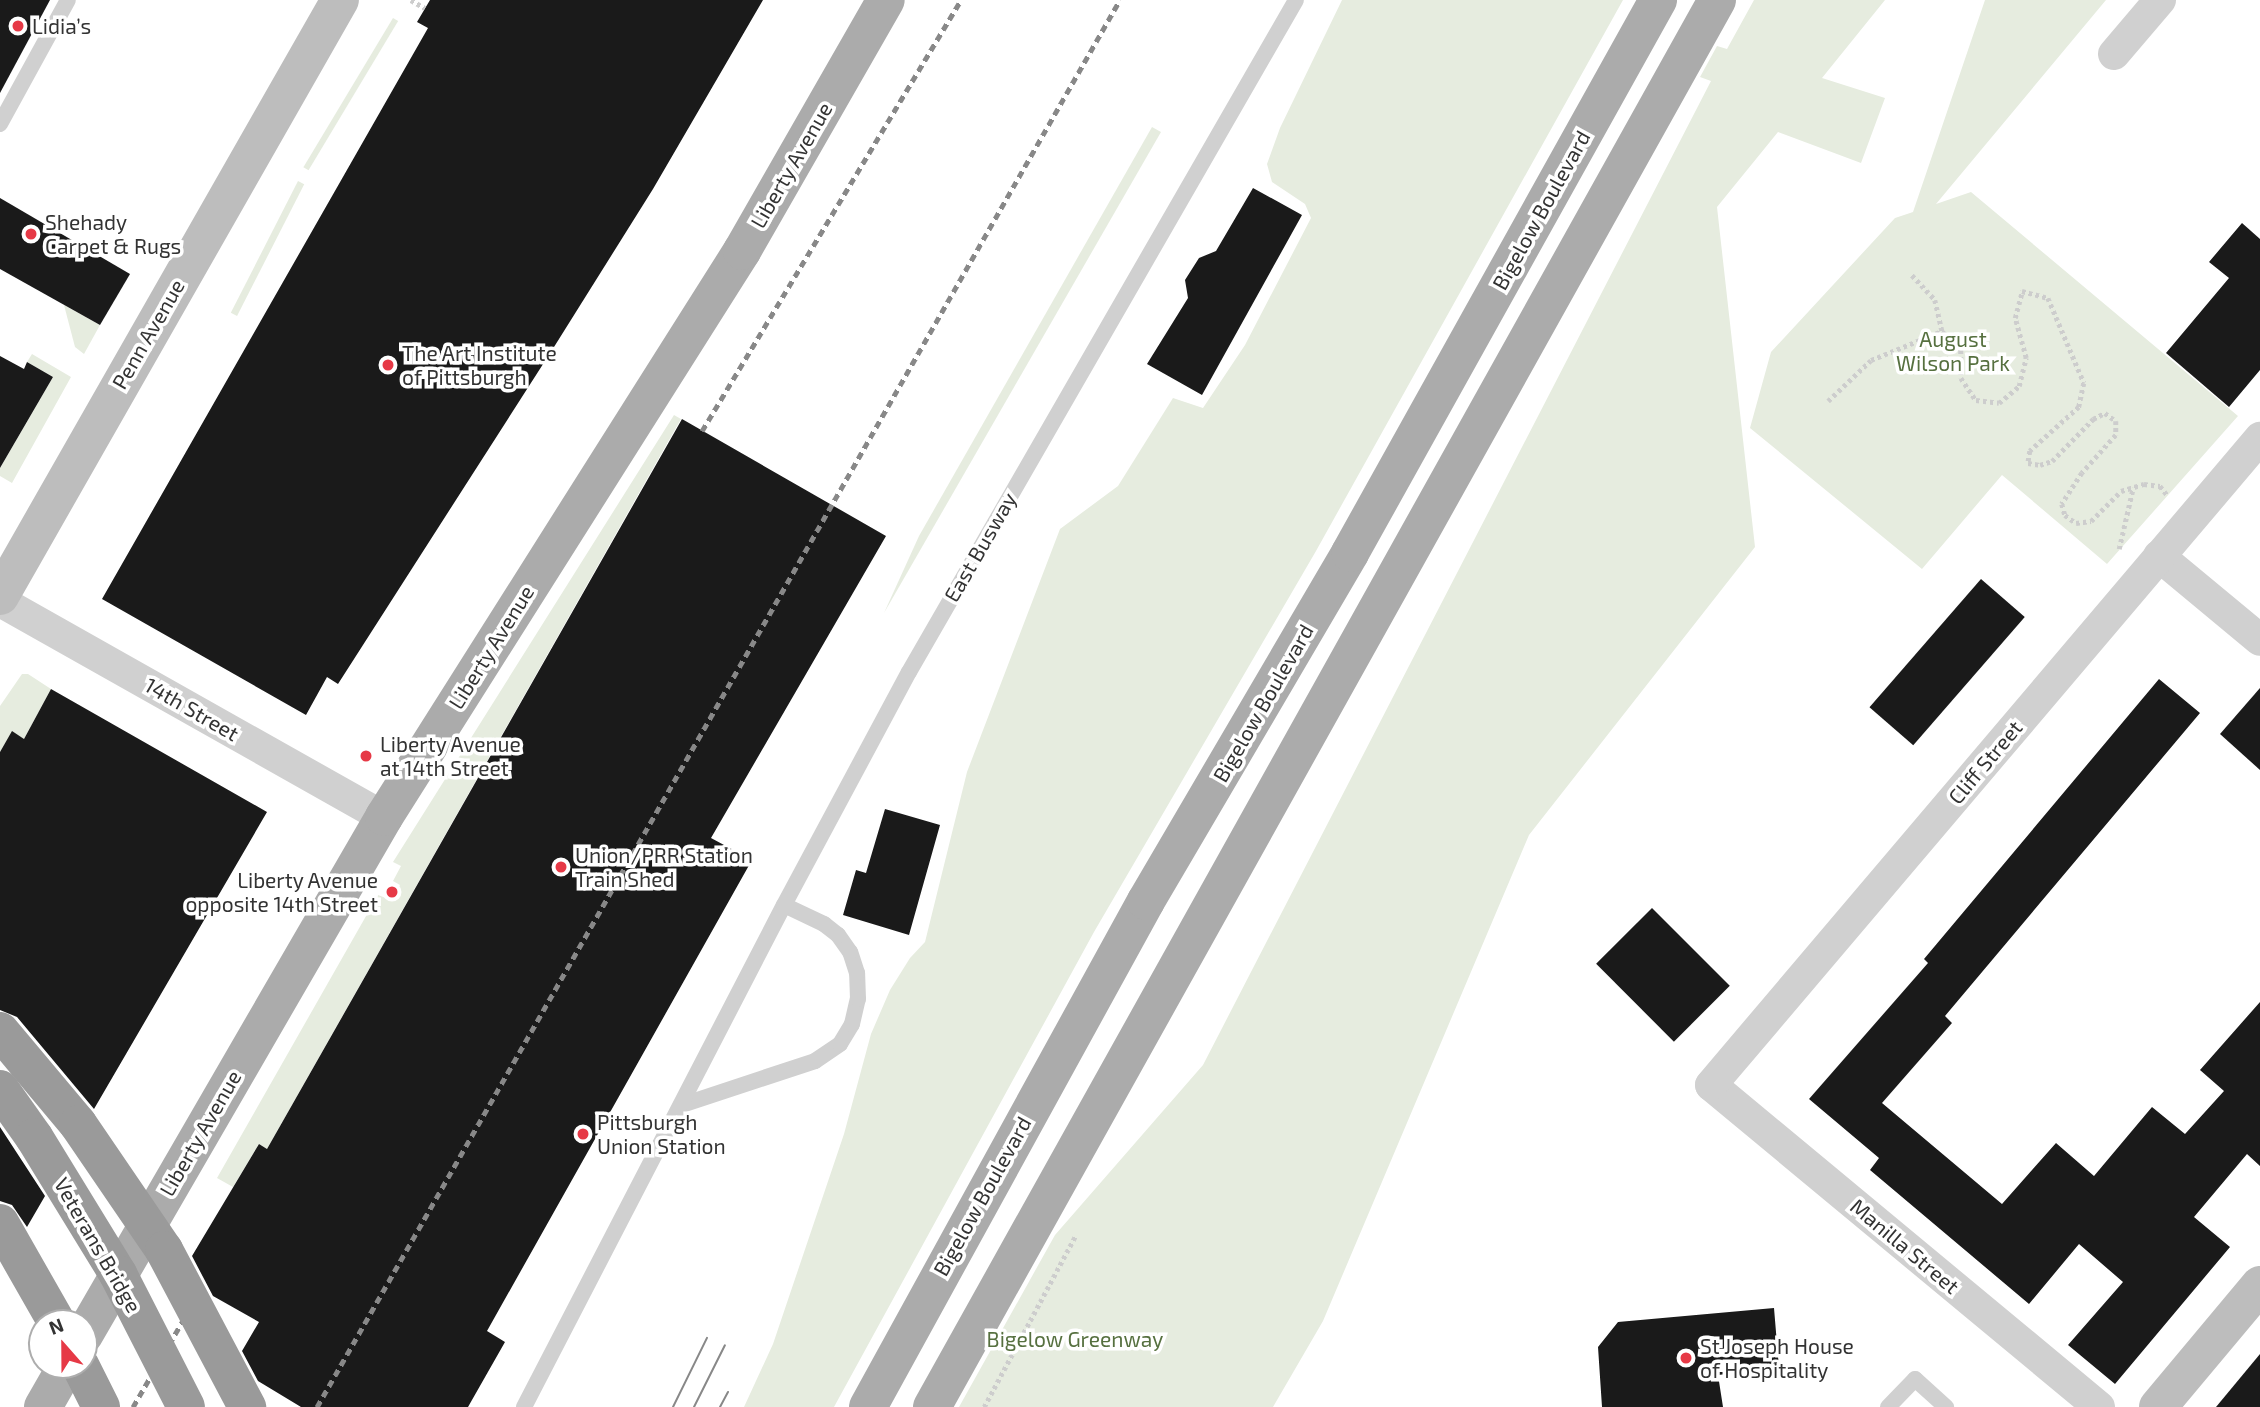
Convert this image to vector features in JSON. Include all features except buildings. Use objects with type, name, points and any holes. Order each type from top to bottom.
[{"type":"highway","points":[[0,1031],[78,1124],[164,1250],[247,1407]]},
{"type":"highway","name":"Veterans Bridge","points":[[0,1089],[34,1137],[118,1274],[186,1407]]},
{"type":"highway","points":[[0,1223],[49,1309]]},
{"type":"highway","points":[[87,1379],[101,1407]]},
{"type":"main road","name":"Liberty Avenue","points":[[98,1311],[384,817],[742,251],[886,0]]},
{"type":"main road","name":"Bigelow Boulevard","points":[[868,1407],[1146,901],[1350,553],[1658,0]]},
{"type":"main road","points":[[932,1407],[1717,0]]},
{"type":"main road","points":[[43,1407],[59,1379]]},
{"type":"street","points":[[2113,54],[2160,0]]},
{"type":"street","name":"Penn Avenue","points":[[0,599],[338,1]]},
{"type":"street","name":"Cliff Street","points":[[1711,1086],[2260,438]]},
{"type":"street","points":[[2159,556],[2260,640]]},
{"type":"street","name":"14th Street","points":[[0,599],[384,817]]},
{"type":"street","name":"Manilla Street","points":[[1711,1086],[2099,1407]]},
{"type":"street","points":[[2158,1407],[2260,1285]]},
{"type":"lane","points":[[0,124],[68,0]]},
{"type":"lane","name":"East Busway","points":[[524,1407],[784,905],[962,578],[1296,0]]},
{"type":"lane","points":[[682,1105],[815,1060],[840,1044],[852,1024],[858,999],[857,973],[850,952],[838,935],[824,924],[784,905]]},
{"type":"lane","points":[[1888,1407],[1915,1380],[1946,1407]]},
{"type":"path","points":[[411,0],[425,8]]},
{"type":"path","points":[[1913,275],[1935,300],[1942,331],[1961,350],[1961,378],[1976,400],[1999,403],[2019,386],[2026,358],[2015,318],[2022,291],[2048,299],[2084,383],[2079,407],[2030,451],[2028,463],[2040,465],[2052,461],[2093,419],[2105,413],[2116,421],[2116,435],[2082,473],[2062,504],[2065,515],[2076,523],[2091,521],[2121,491],[2133,488],[2160,486],[2170,498]]},
{"type":"path","points":[[1828,401],[1871,360],[1942,331]]},
{"type":"path","points":[[2116,559],[2133,488]]},
{"type":"green space","points":[[1342,0],[1623,0],[1316,551],[1094,932],[834,1407],[744,1407],[773,1344],[844,1134],[871,1034],[890,990],[910,958],[925,942],[967,772],[1060,529],[1118,486],[1173,398],[1203,408],[1245,345],[1311,218],[1305,204],[1272,182],[1267,164],[1280,128]]},
{"type":"green space","name":"Bigelow Greenway","points":[[1754,0],[1885,0],[1822,78],[1885,98],[1861,163],[1778,132],[1717,207],[1755,547],[1529,835],[1323,1321],[1273,1407],[959,1407],[1055,1235],[1203,1065],[1711,81],[1700,77],[1717,46],[1727,49]]},
{"type":"green space","name":"August Wilson Park","points":[[1985,0],[2106,0],[1936,204],[1971,192],[2238,416],[2107,564],[2002,475],[1922,569],[1750,428],[1771,352],[1895,218],[1913,212]]},
{"type":"green space","points":[[393,18],[398,21],[309,170],[303,167]]},
{"type":"green space","points":[[1152,127],[1161,132],[884,613],[919,536]]},
{"type":"green space","points":[[298,181],[304,184],[237,316],[231,313]]},
{"type":"green space","points":[[64,305],[100,325],[84,354],[75,347]]},
{"type":"green space","points":[[32,354],[71,377],[12,483],[0,476],[0,468],[53,377],[27,362]]},
{"type":"green space","points":[[674,415],[681,419],[267,1149],[259,1144],[233,1187],[217,1178],[378,895],[391,900],[400,885],[393,881],[401,866],[393,862]]},
{"type":"green space","points":[[22,674],[28,674],[51,689],[24,739],[12,732],[0,752],[0,706]]},
{"type":"tram line","points":[[673,1407],[707,1338]]},
{"type":"tram line","points":[[694,1407],[725,1345]]},
{"type":"tram line","points":[[720,1407],[728,1392]]},
{"type":"railway","points":[[702,431],[961,0]]},
{"type":"railway","points":[[317,1407],[1120,0]]},
{"type":"railway","points":[[133,1407],[201,1289]]},
{"type":"place","name":"Lidia’s","points":[[18,26]]},
{"type":"place","name":"Shehady Carpet & Rugs","points":[[31,234]]},
{"type":"place","name":"The Art Institute of Pittsburgh","points":[[388,365]]},
{"type":"place","name":"Liberty Avenue at 14th Street","points":[[366,756]]},
{"type":"place","name":"Union/PRR Station Train Shed","points":[[561,867]]},
{"type":"place","name":"Liberty Avenue opposite 14th Street","points":[[392,892]]},
{"type":"place","name":"Pittsburgh Union Station","points":[[583,1134]]},
{"type":"place","name":"St Joseph House of Hospitality","points":[[1686,1358]]}]
